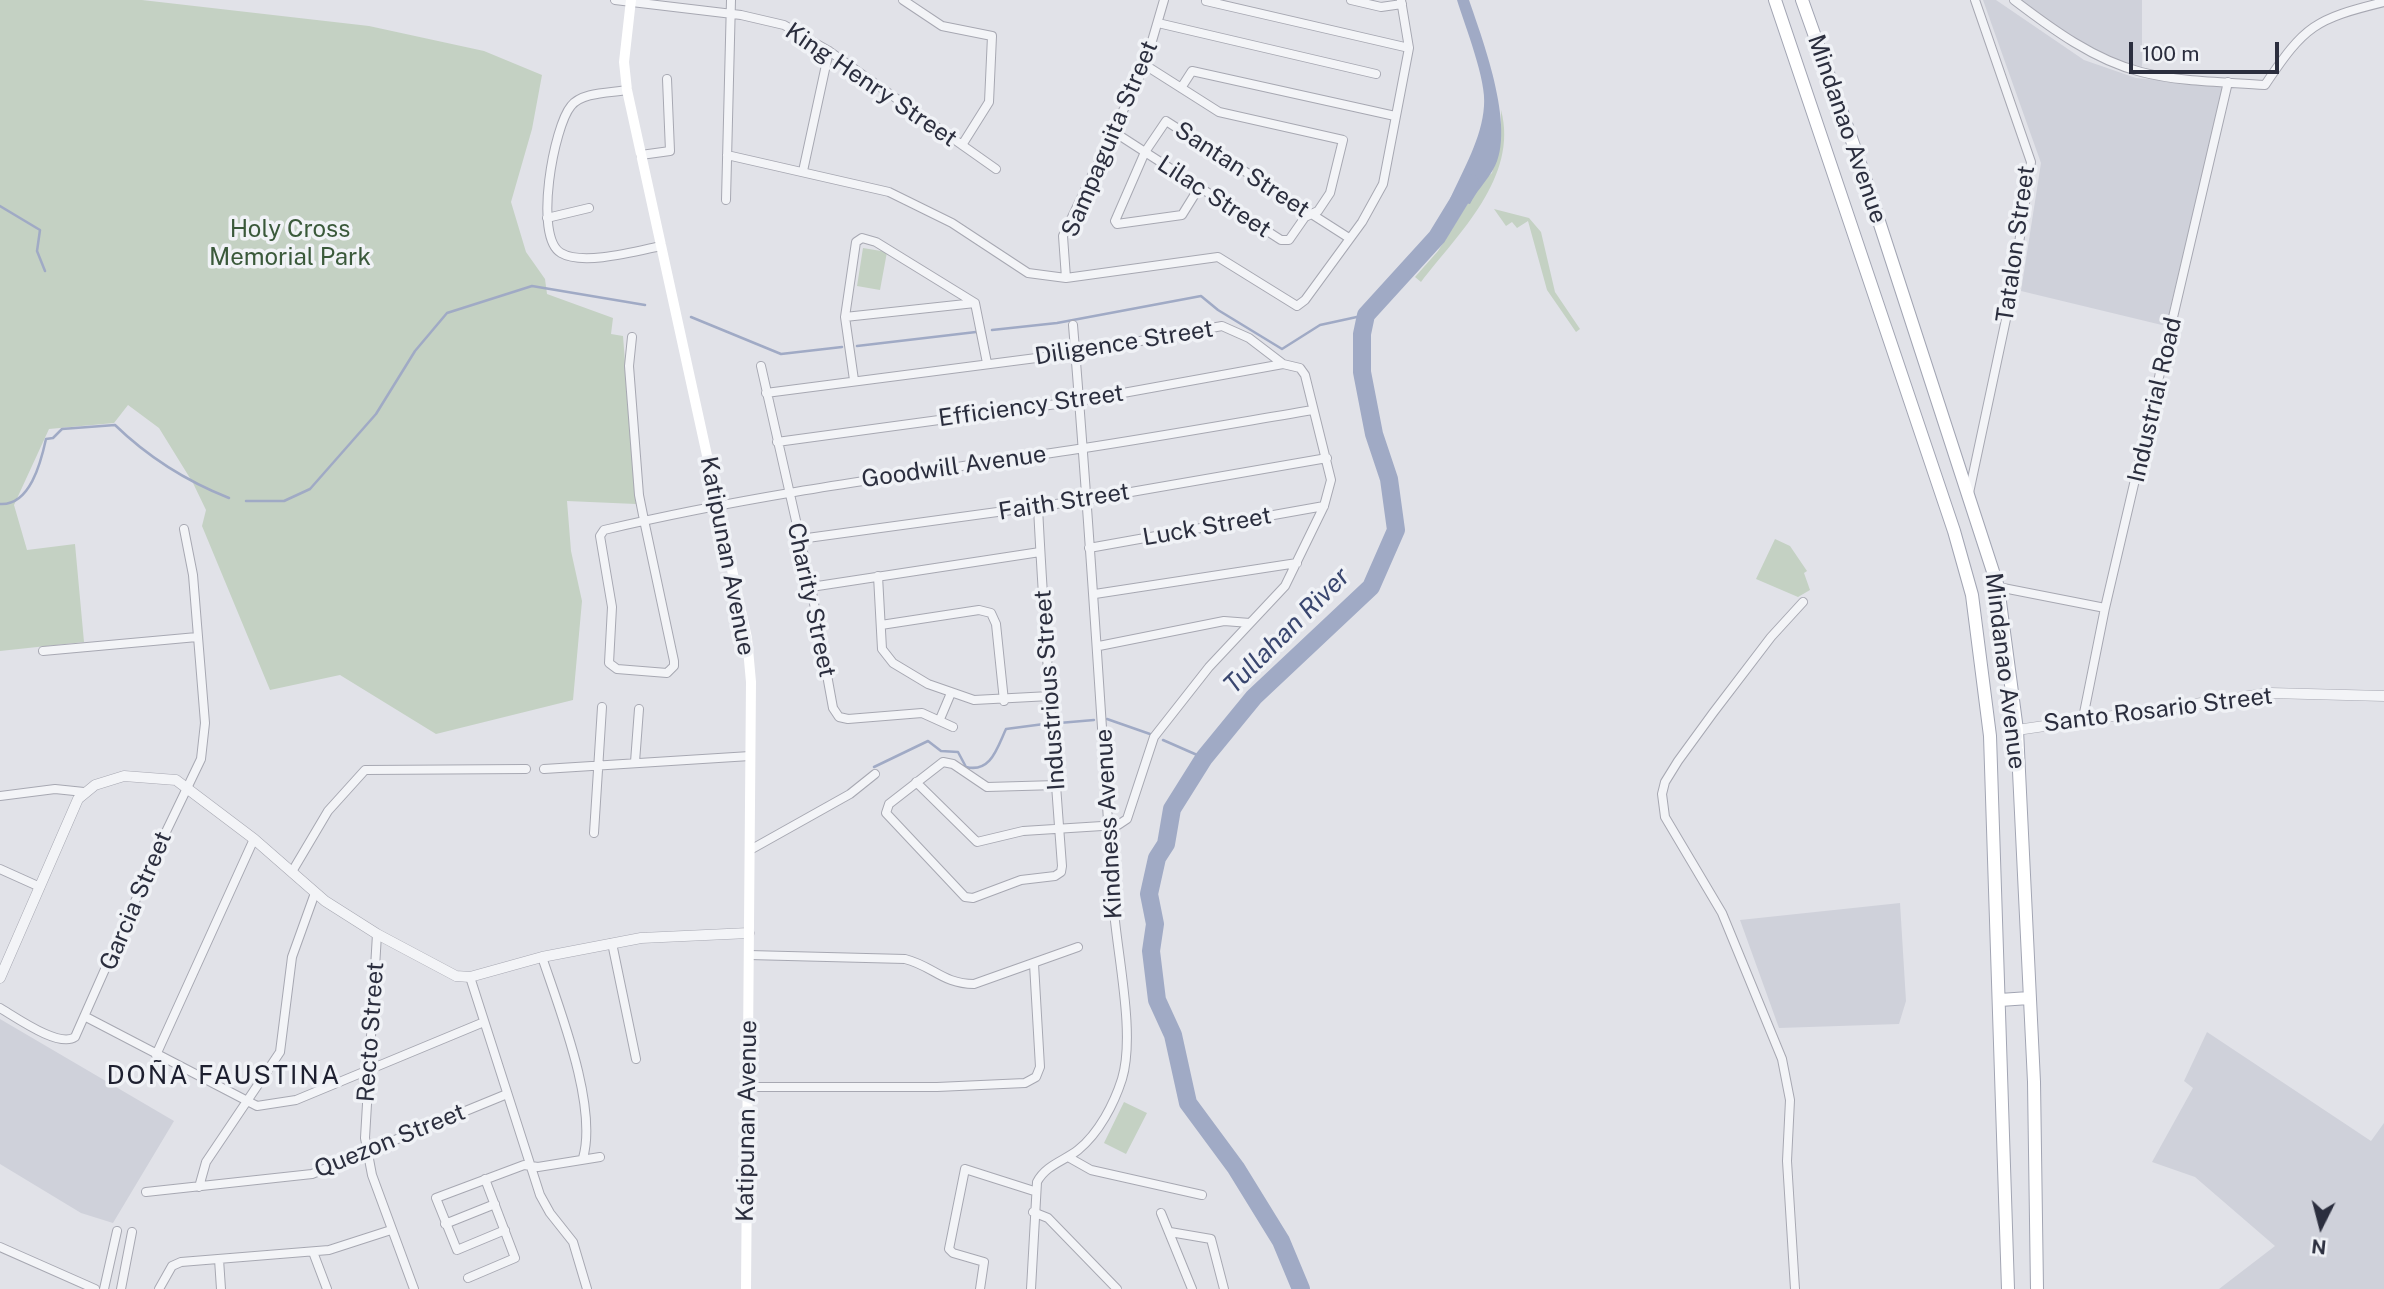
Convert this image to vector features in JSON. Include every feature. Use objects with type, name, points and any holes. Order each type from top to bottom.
[{"type":"main road","name":"Mindanao Avenue","points":[[1775,0],[1954,531],[1972,595],[1990,736],[2008,1289]]},
{"type":"main road","name":"Mindanao Avenue","points":[[1802,0],[1969,493],[1998,587],[2017,730],[2029,998],[2037,1289]]},
{"type":"main road","name":"Katipunan Avenue","points":[[630,1],[624,62],[627,90],[747,638],[751,682],[746,1289]]},
{"type":"main road","points":[[2000,1000],[2029,998]]},
{"type":"street","name":"King Henry Street","points":[[615,0],[730,14],[783,25],[829,51],[996,169]]},
{"type":"street","points":[[726,200],[732,0]]},
{"type":"street","points":[[903,0],[942,26],[992,36],[989,102],[962,145]]},
{"type":"street","name":"Sampaguita Street","points":[[1066,278],[1063,236],[1111,130],[1145,65],[1164,0]]},
{"type":"street","points":[[727,155],[890,192],[952,223],[1028,273],[1066,278],[1218,257],[1297,306],[1305,300],[1368,212],[1382,184],[1409,48],[1401,2],[1381,7],[1351,0]]},
{"type":"street","name":"Tatalon Street","points":[[1969,493],[2012,291],[2031,162],[1975,0]]},
{"type":"street","points":[[2014,0],[2073,41],[2120,65],[2152,75],[2265,85],[2306,30],[2338,15],[2384,2]]},
{"type":"street","points":[[1206,1],[1409,48]]},
{"type":"street","points":[[1158,23],[1376,74]]},
{"type":"street","points":[[803,172],[829,51]]},
{"type":"street","points":[[1145,65],[1219,112],[1344,143],[1330,193],[1318,211],[1311,214]]},
{"type":"street","points":[[1181,88],[1192,71],[1395,117]]},
{"type":"street","points":[[641,155],[670,151],[667,79]]},
{"type":"street","name":"Industrial Road","points":[[2083,718],[2105,608],[2228,82]]},
{"type":"street","points":[[627,90],[585,97],[568,109],[552,166],[547,218],[549,238],[558,252],[569,257],[600,257],[662,246]]},
{"type":"street","name":"Santan Street","points":[[1146,152],[1164,123],[1169,122],[1349,238]]},
{"type":"street","name":"Lilac Street","points":[[1111,130],[1281,240],[1289,240],[1305,217],[1311,214]]},
{"type":"street","points":[[1146,152],[1116,217],[1117,223],[1182,215],[1200,186]]},
{"type":"street","points":[[547,218],[589,208]]},
{"type":"street","points":[[854,380],[845,317],[856,242],[862,238],[876,242],[975,303],[987,363]]},
{"type":"street","points":[[845,317],[975,303]]},
{"type":"street","name":"Kindness Avenue","points":[[1034,1191],[1043,1172],[1068,1157],[1090,1138],[1117,1091],[1126,1062],[1127,1037],[1115,932],[1099,646],[1085,500],[1073,325]]},
{"type":"street","name":"Diligence Street","points":[[766,394],[854,380],[1075,353],[1222,326],[1249,338],[1283,364],[1300,369],[1304,375],[1331,480],[1324,506],[1284,586],[1154,737],[1130,816],[1121,824],[1108,825]]},
{"type":"street","points":[[632,337],[629,366],[644,520]]},
{"type":"street","name":"Efficiency Street","points":[[777,442],[1079,401],[1283,364]]},
{"type":"street","name":"Charity Street","points":[[761,366],[811,587],[833,708],[839,717],[922,713],[953,727]]},
{"type":"street","name":"Goodwill Avenue","points":[[644,520],[674,661],[671,672],[611,666],[612,607],[600,536],[604,530],[644,520],[789,491],[1083,448],[1313,410]]},
{"type":"street","name":"Faith Street","points":[[800,539],[1085,500],[1327,458]]},
{"type":"street","name":"Luck Street","points":[[1089,548],[1324,506]]},
{"type":"street","name":"Industrious Street","points":[[916,782],[886,807],[886,816],[962,896],[973,898],[1010,883],[1055,876],[1061,872],[1038,507]]},
{"type":"street","name":"Garcia Street","points":[[0,1008],[64,1041],[75,1037],[201,759],[204,742],[193,575],[184,529]]},
{"type":"street","points":[[811,587],[1040,552]]},
{"type":"street","points":[[1095,594],[1297,563]]},
{"type":"street","points":[[878,576],[885,656],[923,682],[974,700],[1004,701],[1050,696]]},
{"type":"street","points":[[1998,587],[2105,608]]},
{"type":"street","points":[[1795,1289],[1788,1175],[1790,1100],[1782,1059],[1723,913],[1665,817],[1662,794],[1665,782],[1713,713],[1771,637],[1803,602]]},
{"type":"street","points":[[881,625],[979,610],[991,613],[996,624],[1004,701]]},
{"type":"street","points":[[1099,646],[1224,621],[1250,623]]},
{"type":"street","points":[[43,651],[197,637]]},
{"type":"street","points":[[940,719],[951,693]]},
{"type":"street","name":"Santo Rosario Street","points":[[2017,730],[2083,718],[2270,693],[2384,696]]},
{"type":"street","points":[[594,833],[602,707]]},
{"type":"street","points":[[635,762],[639,709]]},
{"type":"street","points":[[544,769],[750,756]]},
{"type":"street","points":[[1057,785],[988,787],[946,762],[937,765],[916,782],[977,842],[1012,832],[1108,825]]},
{"type":"street","points":[[293,870],[328,811],[365,770],[526,769]]},
{"type":"street","points":[[750,850],[850,794],[875,774]]},
{"type":"street","points":[[1,971],[40,887],[72,808],[84,792],[108,779],[141,775],[176,780],[188,787],[293,870],[315,892],[377,934],[456,976],[470,977],[542,957],[612,943],[654,937],[749,933]]},
{"type":"street","points":[[0,796],[55,789],[84,792]]},
{"type":"street","points":[[156,1055],[254,839]]},
{"type":"street","points":[[0,869],[40,887]]},
{"type":"street","points":[[200,1187],[206,1162],[283,1043],[292,957],[315,892]]},
{"type":"street","name":"Recto Street","points":[[377,934],[368,1069],[367,1152],[391,1230],[414,1289]]},
{"type":"street","points":[[612,943],[636,1059]]},
{"type":"street","points":[[749,955],[905,959],[918,962],[940,978],[957,984],[974,984],[1078,947]]},
{"type":"street","points":[[542,957],[581,1080],[584,1106],[583,1158]]},
{"type":"street","points":[[748,1087],[937,1087],[1025,1083],[1036,1077],[1040,1067],[1040,1030],[1034,964]]},
{"type":"street","points":[[470,977],[544,1205],[573,1242],[587,1289]]},
{"type":"street","points":[[86,1017],[246,1103],[257,1106],[284,1103],[484,1022]]},
{"type":"street","name":"Quezon Street","points":[[146,1192],[299,1177],[367,1152],[506,1094]]},
{"type":"street","points":[[505,1230],[459,1251],[445,1224],[436,1197],[524,1165],[600,1157]]},
{"type":"street","points":[[1068,1157],[1091,1170],[1202,1195]]},
{"type":"street","points":[[980,1289],[984,1262],[955,1254],[949,1249],[965,1169],[1034,1191],[1031,1289]]},
{"type":"street","points":[[468,1278],[515,1258],[485,1179]]},
{"type":"street","points":[[445,1224],[495,1204]]},
{"type":"street","points":[[1033,1212],[1048,1218],[1117,1289]]},
{"type":"street","points":[[1161,1213],[1192,1289]]},
{"type":"street","points":[[159,1289],[176,1264],[313,1252],[346,1246],[391,1230]]},
{"type":"street","points":[[104,1289],[117,1231]]},
{"type":"street","points":[[121,1289],[131,1232]]},
{"type":"street","points":[[1170,1232],[1211,1239],[1224,1289]]},
{"type":"street","points":[[0,1247],[94,1289]]},
{"type":"street","points":[[313,1252],[327,1289]]},
{"type":"street","points":[[219,1259],[221,1289]]},
{"type":"shaded area","points":[[1983,0],[1996,0],[2084,60],[2136,78],[2223,86],[2166,326],[2021,291],[2041,163]]},
{"type":"shaded area","points":[[2014,0],[2142,0],[2142,67],[2100,55]]},
{"type":"shaded area","points":[[1900,903],[1906,1001],[1899,1024],[1779,1028],[1740,920]]},
{"type":"shaded area","points":[[0,1019],[174,1121],[113,1223],[81,1213],[0,1164]]},
{"type":"shaded area","points":[[2207,1032],[2371,1141],[2384,1123],[2384,1289],[2219,1289],[2275,1246],[2195,1177],[2152,1162],[2193,1088],[2184,1081]]},
{"type":"green space","name":"Holy Cross Memorial Park","points":[[0,0],[142,0],[369,26],[484,51],[542,75],[532,129],[511,202],[526,252],[545,279],[547,294],[613,318],[611,334],[623,336],[636,504],[567,501],[571,551],[582,601],[573,700],[436,734],[340,675],[270,690],[202,526],[206,510],[193,483],[159,428],[128,405],[114,423],[49,429],[14,505],[27,550],[75,544],[84,642],[0,651]]},
{"type":"green space","points":[[1501,110],[1504,135],[1501,158],[1493,181],[1482,203],[1421,282],[1415,277],[1438,251],[1481,182],[1492,173],[1501,137]]},
{"type":"green space","points":[[1494,209],[1529,218],[1541,232],[1555,292],[1580,329],[1576,332],[1547,290],[1528,221],[1517,228],[1512,222],[1506,226]]},
{"type":"green space","points":[[863,248],[887,252],[880,290],[857,286]]},
{"type":"green space","points":[[1775,539],[1790,546],[1807,571],[1804,573],[1810,590],[1798,597],[1756,579]]},
{"type":"green space","points":[[1124,1102],[1147,1113],[1126,1154],[1104,1143]]},
{"type":"water","points":[[1457,0],[1469,0],[1496,88],[1500,112],[1499,156],[1470,204],[1450,199],[1476,142],[1484,95],[1479,68]]},
{"type":"waterway","name":"Tullahan River","points":[[1301,1289],[1281,1241],[1236,1168],[1188,1103],[1173,1035],[1157,1000],[1151,951],[1155,924],[1149,894],[1157,858],[1166,844],[1172,809],[1204,758],[1254,697],[1371,587],[1396,530],[1389,479],[1374,434],[1362,372],[1362,334],[1366,315],[1437,237],[1470,183]]},
{"type":"waterway","points":[[0,206],[40,230],[37,251],[45,271]]},
{"type":"waterway","points":[[246,501],[284,501],[310,489],[376,414],[415,351],[447,313],[532,286],[645,305]]},
{"type":"waterway","points":[[992,330],[1057,323],[1201,296],[1218,310],[1282,349],[1320,325],[1366,315]]},
{"type":"waterway","points":[[691,317],[781,354],[842,347]]},
{"type":"waterway","points":[[857,346],[976,332]]},
{"type":"waterway","points":[[0,504],[10,503],[26,490],[37,470],[46,439],[53,438],[62,429],[115,425],[141,448],[169,467],[229,498]]},
{"type":"waterway","points":[[1107,719],[1150,734]]},
{"type":"waterway","points":[[1059,723],[1094,720]]},
{"type":"waterway","points":[[874,767],[928,741],[941,751],[958,752],[966,767],[975,768],[987,763],[992,757],[1006,729],[1044,724]]},
{"type":"waterway","points":[[1163,740],[1204,758]]},
{"type":"district","name":"DOÑA FAUSTINA","points":[[224,1076]]}]
